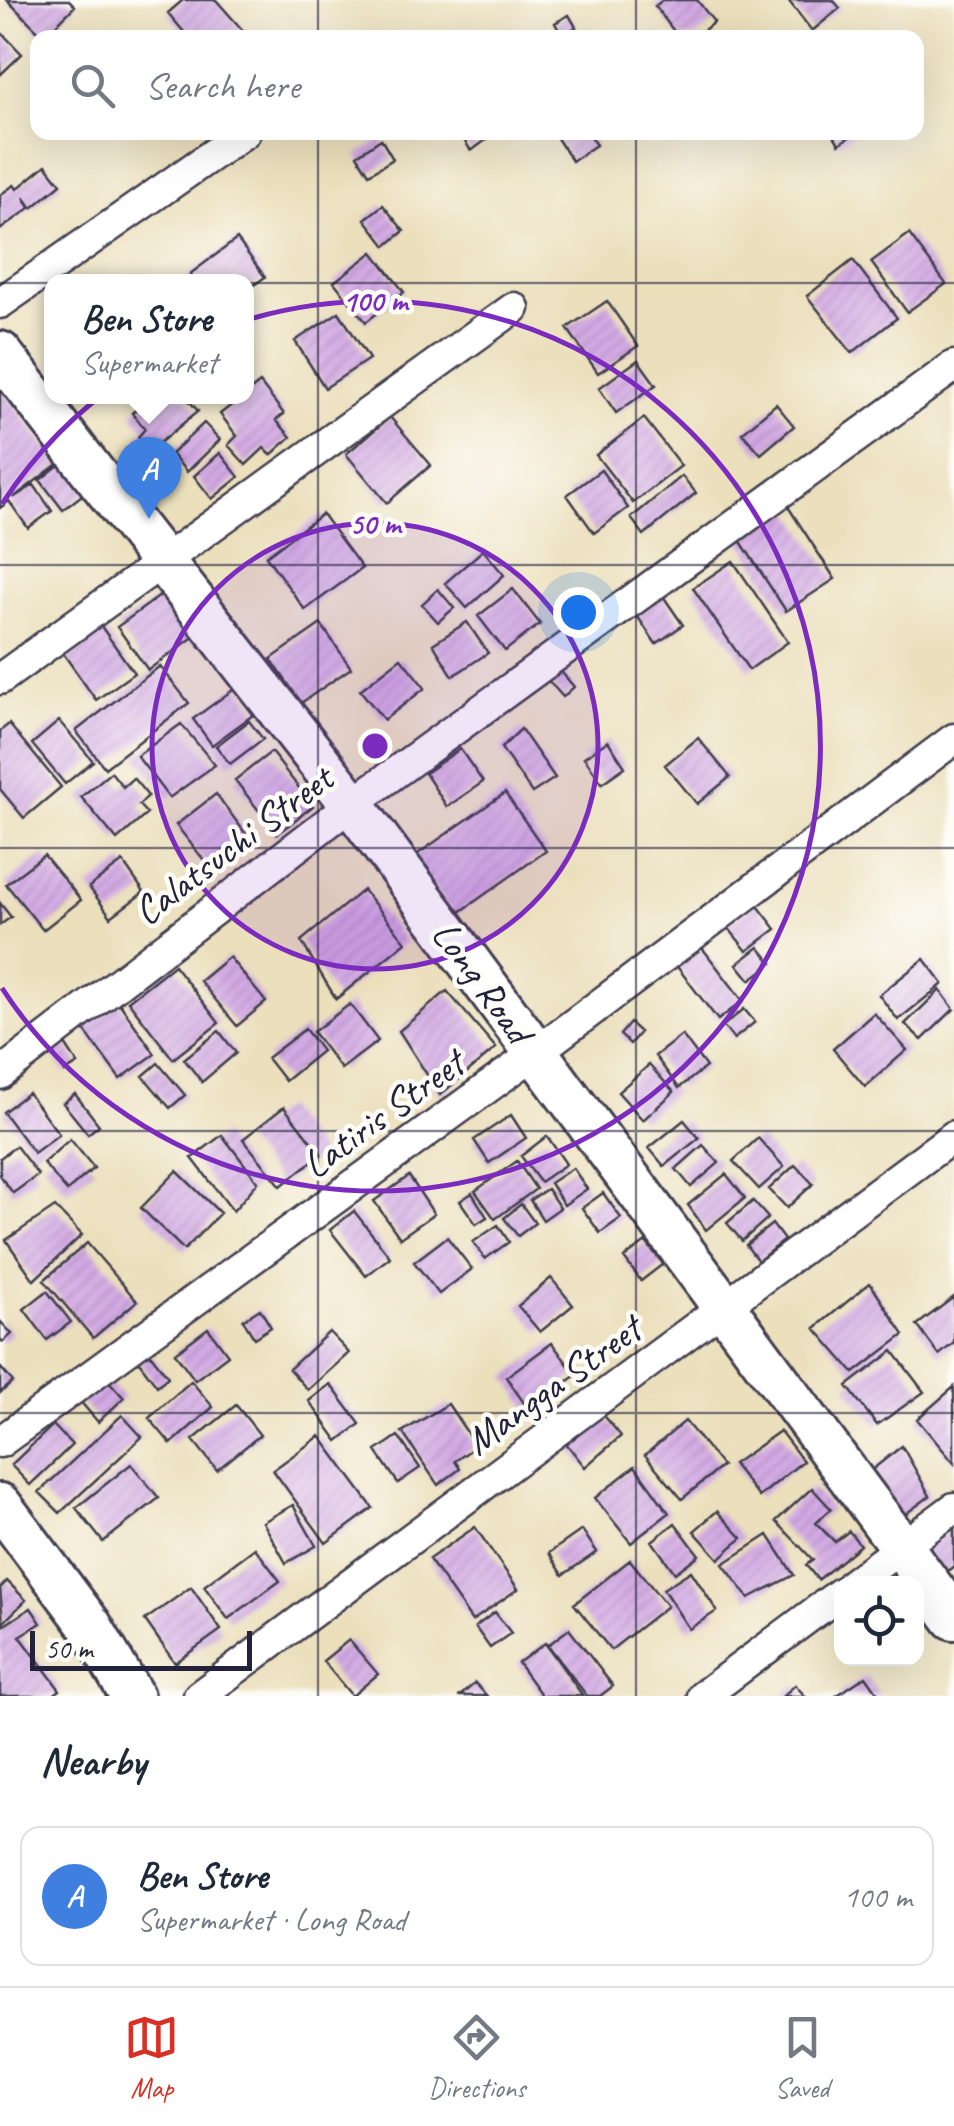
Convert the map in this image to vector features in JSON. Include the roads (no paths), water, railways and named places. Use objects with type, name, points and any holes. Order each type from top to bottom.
[{"type":"street","points":[[0,303],[234,140]]},
{"type":"street","points":[[0,680],[514,308]]},
{"type":"street","name":"Long Road","points":[[0,353],[352,804],[954,1618]]},
{"type":"street","name":"Calatsuchi Street","points":[[0,1074],[352,804],[954,366]]},
{"type":"street","name":"Latiris Street","points":[[0,1442],[534,1053],[954,739]]},
{"type":"street","name":"Mangga Street","points":[[199,1696],[954,1136]]},
{"type":"street","points":[[0,1504],[90,1626],[132,1696]]},
{"type":"street","points":[[862,1576],[954,1508]]},
{"type":"street","points":[[704,1696],[834,1598]]},
{"type":"place","name":"Ben Store","points":[[149,519]]}]
